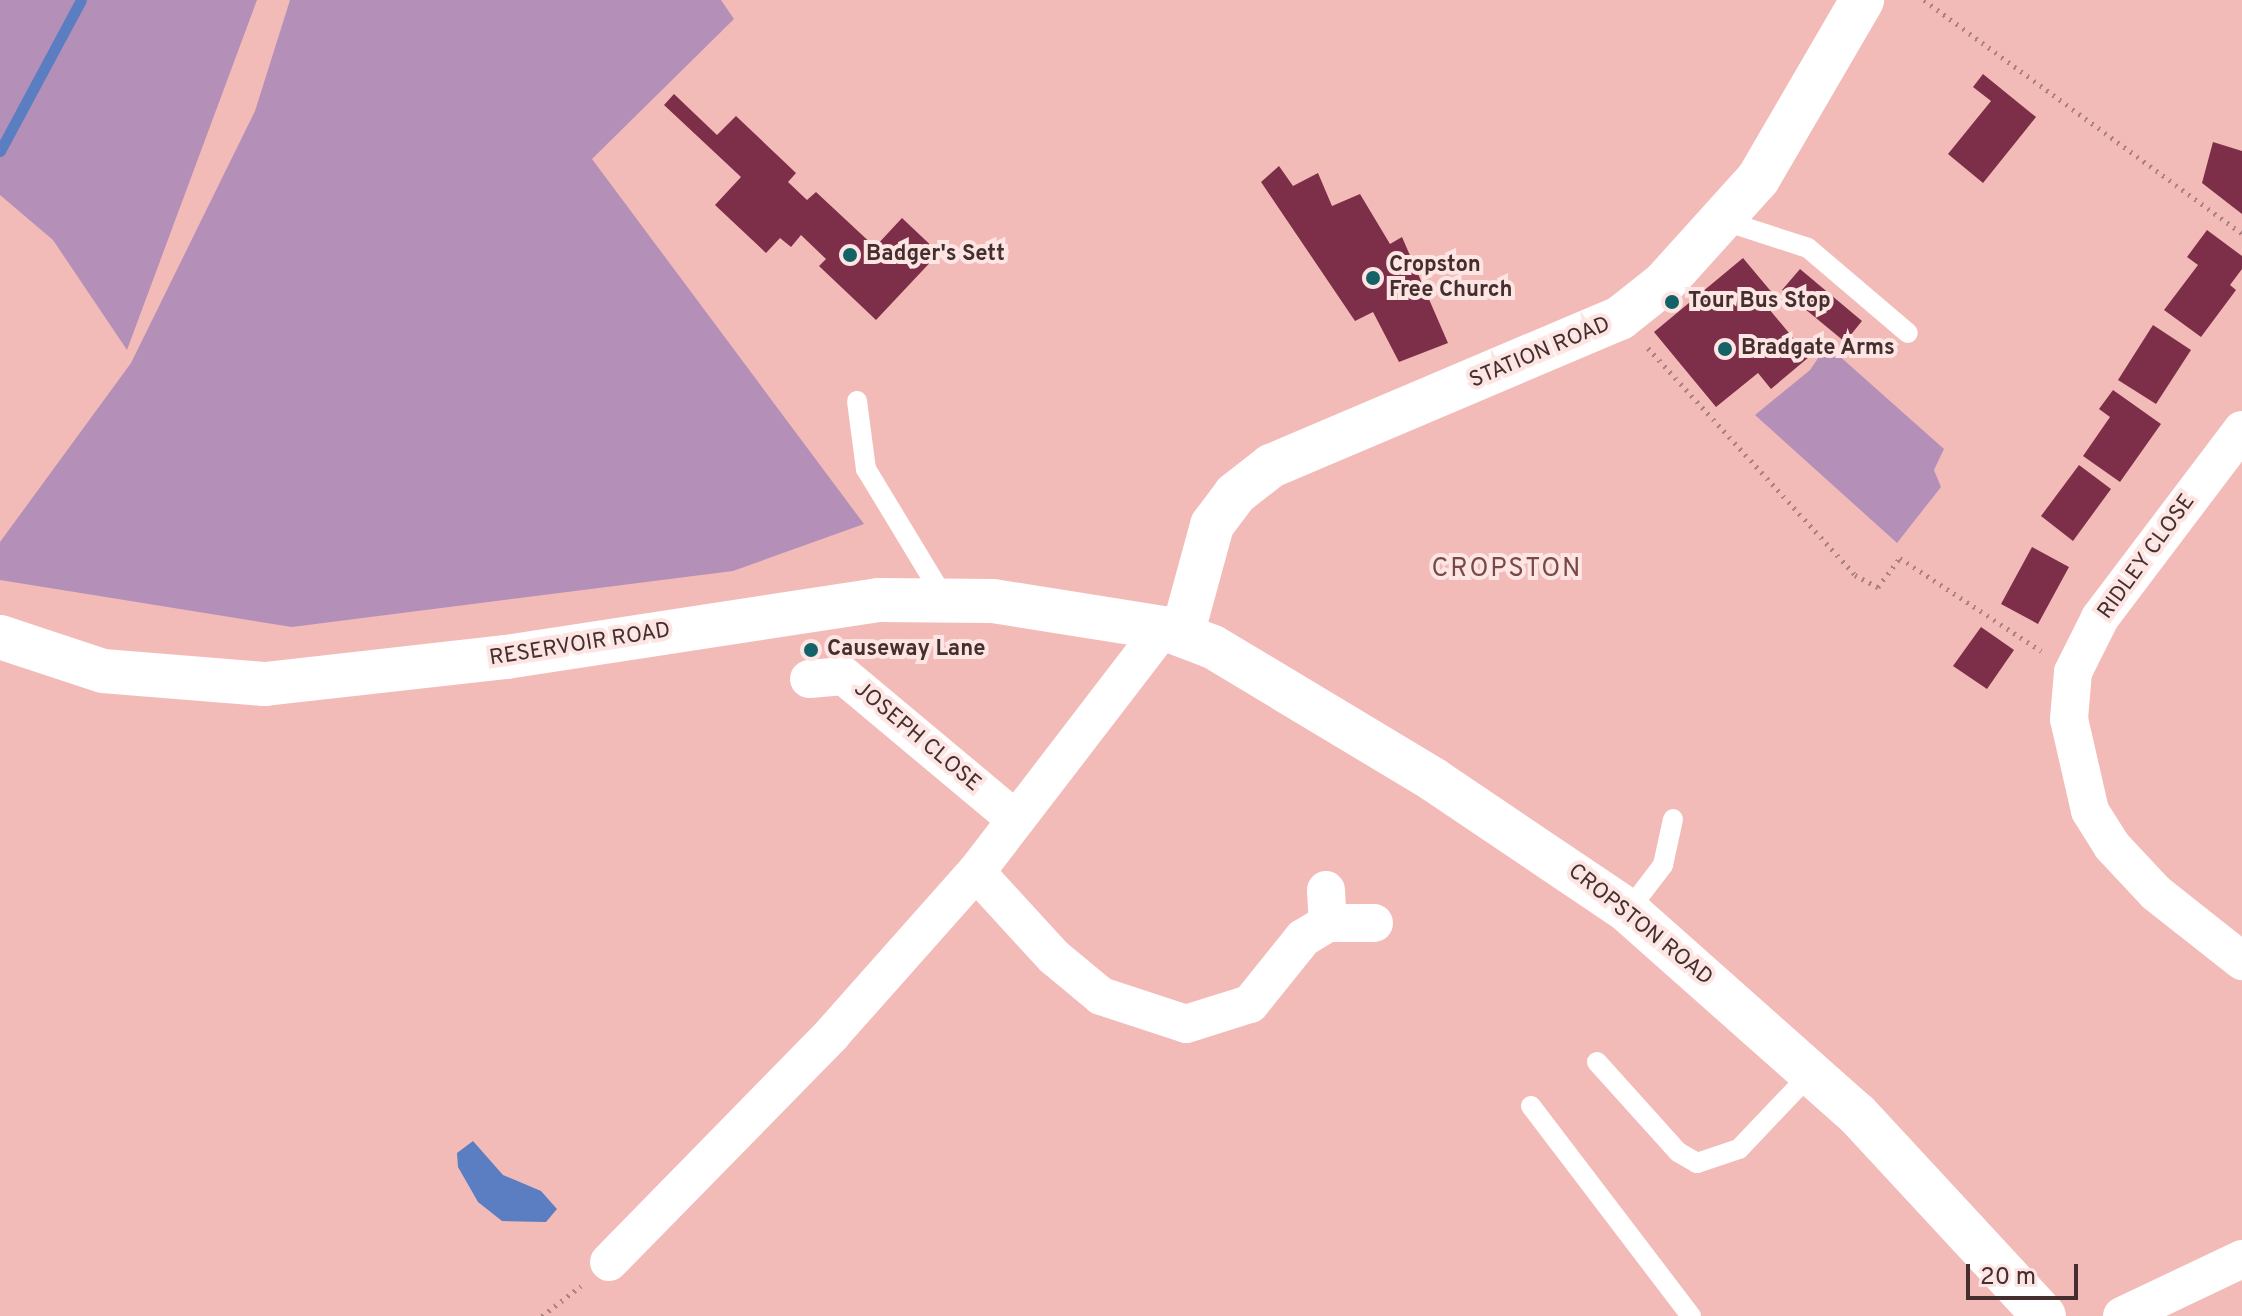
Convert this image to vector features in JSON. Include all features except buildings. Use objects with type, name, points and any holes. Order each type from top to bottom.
[{"type":"street","name":"STATION ROAD","points":[[1172,632],[1212,525],[1235,494],[1271,466],[1620,318],[1725,221],[1803,108],[1862,0]]},
{"type":"street","name":"RIDLEY CLOSE","points":[[2242,430],[2131,573],[2073,672],[2069,719],[2090,811],[2156,893],[2242,961]]},
{"type":"street","name":"RESERVOIR ROAD","points":[[0,637],[115,674],[265,684],[506,657],[879,600],[946,601],[1172,632]]},
{"type":"street","points":[[609,1262],[832,1034],[976,872],[1172,632]]},
{"type":"street","name":"CROPSTON ROAD","points":[[1172,632],[1434,780],[1628,911],[1812,1072],[1966,1225],[2044,1316]]},
{"type":"street","name":"JOSEPH CLOSE","points":[[809,679],[844,676],[1016,820]]},
{"type":"street","points":[[976,872],[1054,957],[1101,996],[1186,1024],[1250,1004],[1327,906],[1374,923]]},
{"type":"street","points":[[2122,1316],[2242,1259]]},
{"type":"lane","points":[[1725,221],[1808,248],[1908,333]]},
{"type":"lane","points":[[857,401],[866,469],[946,601]]},
{"type":"lane","points":[[1628,911],[1663,865],[1673,819]]},
{"type":"lane","points":[[1597,1062],[1678,1152],[1697,1163],[1739,1149],[1812,1072]]},
{"type":"lane","points":[[1531,1106],[1691,1316]]},
{"type":"path","points":[[1924,0],[2242,234]]},
{"type":"path","points":[[1620,318],[1855,575],[1878,587],[1900,558],[2073,672]]},
{"type":"path","points":[[547,1315],[609,1262]]},
{"type":"shaded area","points":[[0,0],[257,0],[127,350],[53,240],[0,195]]},
{"type":"shaded area","points":[[290,0],[721,0],[734,19],[592,159],[864,524],[733,571],[292,627],[0,580],[0,542],[131,363],[255,111]]},
{"type":"shaded area","points":[[1827,345],[1944,449],[1934,470],[1941,487],[1897,543],[1755,415],[1810,370]]},
{"type":"water","points":[[473,1141],[503,1175],[541,1191],[557,1209],[546,1222],[502,1221],[478,1202],[458,1167],[457,1153]]},
{"type":"waterway","points":[[0,151],[81,0]]},
{"type":"place","name":"Badger's Sett","points":[[850,255]]},
{"type":"place","name":"Cropston Free Church","points":[[1373,278]]},
{"type":"place","name":"Tour Bus Stop","points":[[1672,302]]},
{"type":"place","name":"Bradgate Arms","points":[[1725,349]]},
{"type":"place","name":"Causeway Lane","points":[[811,650]]},
{"type":"district","name":"CROPSTON","points":[[1507,570]]}]
